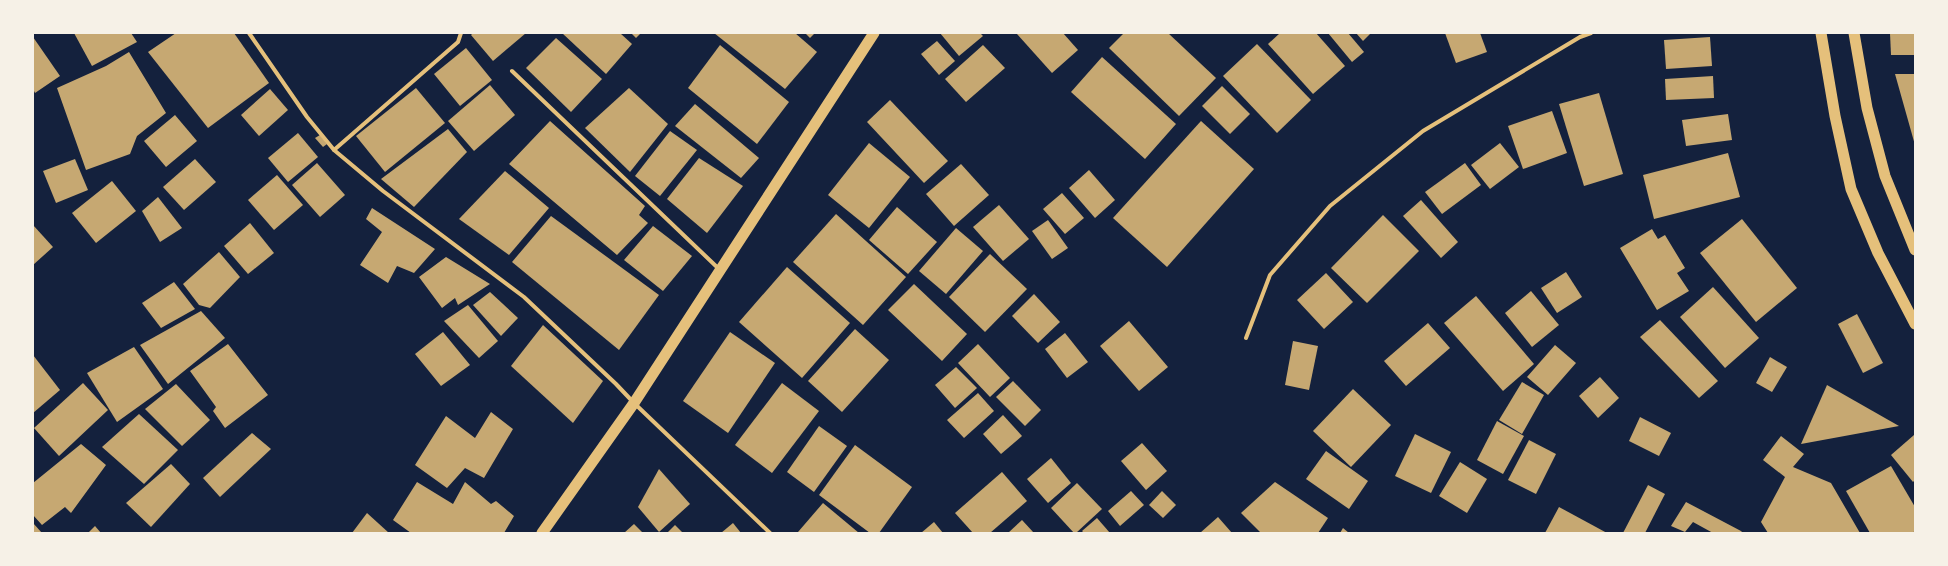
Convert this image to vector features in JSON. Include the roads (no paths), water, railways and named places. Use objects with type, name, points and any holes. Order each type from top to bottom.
[{"type":"highway","points":[[542,533],[634,403],[874,33]]},
{"type":"highway","points":[[1821,33],[1835,116],[1851,188],[1878,253],[1915,324]]},
{"type":"highway","points":[[1854,33],[1867,108],[1885,176],[1915,250]]},
{"type":"street","points":[[249,33],[306,117],[334,150],[383,191],[524,297],[770,533]]},
{"type":"street","points":[[334,150],[458,42],[462,33]]},
{"type":"street","points":[[1246,338],[1270,274],[1330,206],[1423,131],[1580,37],[1591,33]]},
{"type":"street","points":[[512,71],[720,271]]}]
